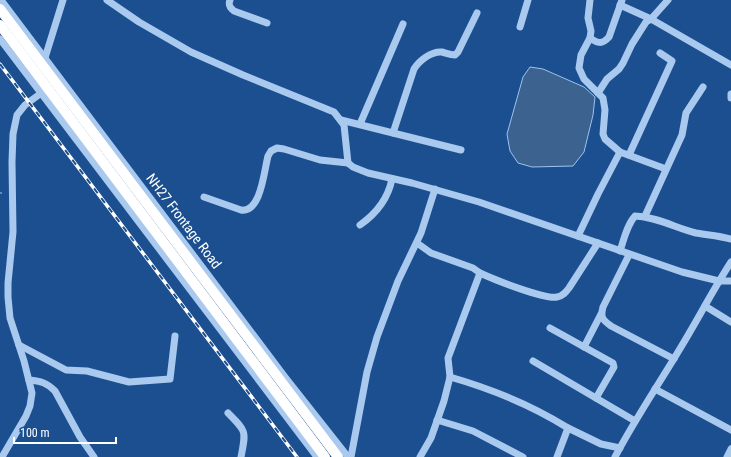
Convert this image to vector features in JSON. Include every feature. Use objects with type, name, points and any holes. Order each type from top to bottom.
[{"type":"highway","points":[[0,9],[43,69],[338,457]]},
{"type":"highway","points":[[0,25],[43,69],[44,90],[325,457]]},
{"type":"street","name":"NH27 Frontage Road","points":[[1,0],[43,69],[348,457]]},
{"type":"street","points":[[43,69],[63,0]]},
{"type":"street","points":[[107,0],[139,22],[191,52],[334,112],[341,120],[346,133],[348,163]]},
{"type":"street","points":[[230,0],[230,8],[234,11],[267,23]]},
{"type":"street","points":[[520,26],[528,0]]},
{"type":"street","points":[[598,93],[606,79],[619,69],[638,33],[646,22],[651,19],[668,0]]},
{"type":"street","points":[[587,1],[588,18],[591,31],[590,38],[581,55],[579,68],[584,79],[603,98],[603,134],[605,139],[620,152],[666,169]]},
{"type":"street","points":[[590,38],[601,43],[605,42],[609,38],[621,2],[731,65]]},
{"type":"street","points":[[393,133],[414,69],[420,61],[437,52],[455,55],[458,52],[477,13]]},
{"type":"street","points":[[360,124],[403,24]]},
{"type":"street","points":[[0,39],[44,90],[317,457]]},
{"type":"street","points":[[629,155],[672,61],[660,53]]},
{"type":"street","points":[[645,216],[682,135],[686,113],[703,87]]},
{"type":"street","points":[[2,457],[26,416],[30,406],[32,393],[10,318],[8,297],[8,283],[14,232],[12,162],[13,134],[17,115],[25,105],[44,90]]},
{"type":"street","points":[[341,120],[461,150]]},
{"type":"street","points":[[204,197],[241,210],[246,211],[251,208],[258,198],[268,156],[271,151],[278,148],[320,160],[348,163],[353,167],[368,173],[435,189],[479,202],[629,255],[682,272],[719,281],[731,281]]},
{"type":"street","points":[[578,236],[620,152]]},
{"type":"street","points":[[360,225],[373,214],[386,199],[392,178]]},
{"type":"street","points":[[351,457],[368,372],[376,343],[398,281],[417,243],[435,189]]},
{"type":"street","points":[[620,251],[631,221],[635,216],[645,216],[697,233],[731,238]]},
{"type":"street","points":[[417,243],[431,253],[473,268],[480,274],[544,296],[558,298],[569,288],[598,243]]},
{"type":"street","points":[[584,347],[629,255]]},
{"type":"street","points":[[615,457],[654,389],[674,359],[731,262]]},
{"type":"street","points":[[420,457],[426,448],[446,394],[450,377],[448,358],[480,274]]},
{"type":"street","points":[[705,306],[731,322]]},
{"type":"street","points":[[601,314],[602,318],[611,326],[674,359]]},
{"type":"street","points":[[550,328],[613,363],[614,368],[596,398]]},
{"type":"street","points":[[18,345],[66,370],[87,371],[129,382],[170,379],[175,336]]},
{"type":"street","points":[[532,361],[635,421]]},
{"type":"street","points":[[450,377],[480,386],[518,401],[601,444],[620,448]]},
{"type":"street","points":[[29,380],[42,382],[49,385],[55,391],[80,437],[94,457]]},
{"type":"street","points":[[654,389],[731,430]]},
{"type":"street","points":[[228,414],[242,428],[245,436],[241,457]]},
{"type":"street","points":[[437,420],[473,431],[518,456]]},
{"type":"street","points":[[557,457],[568,428]]},
{"type":"street","points":[[727,457],[731,449]]},
{"type":"water","points":[[530,67],[543,69],[584,87],[595,97],[593,115],[584,152],[573,166],[532,167],[518,163],[510,151],[507,134],[523,77]]},
{"type":"railway","points":[[0,64],[297,457]]}]
